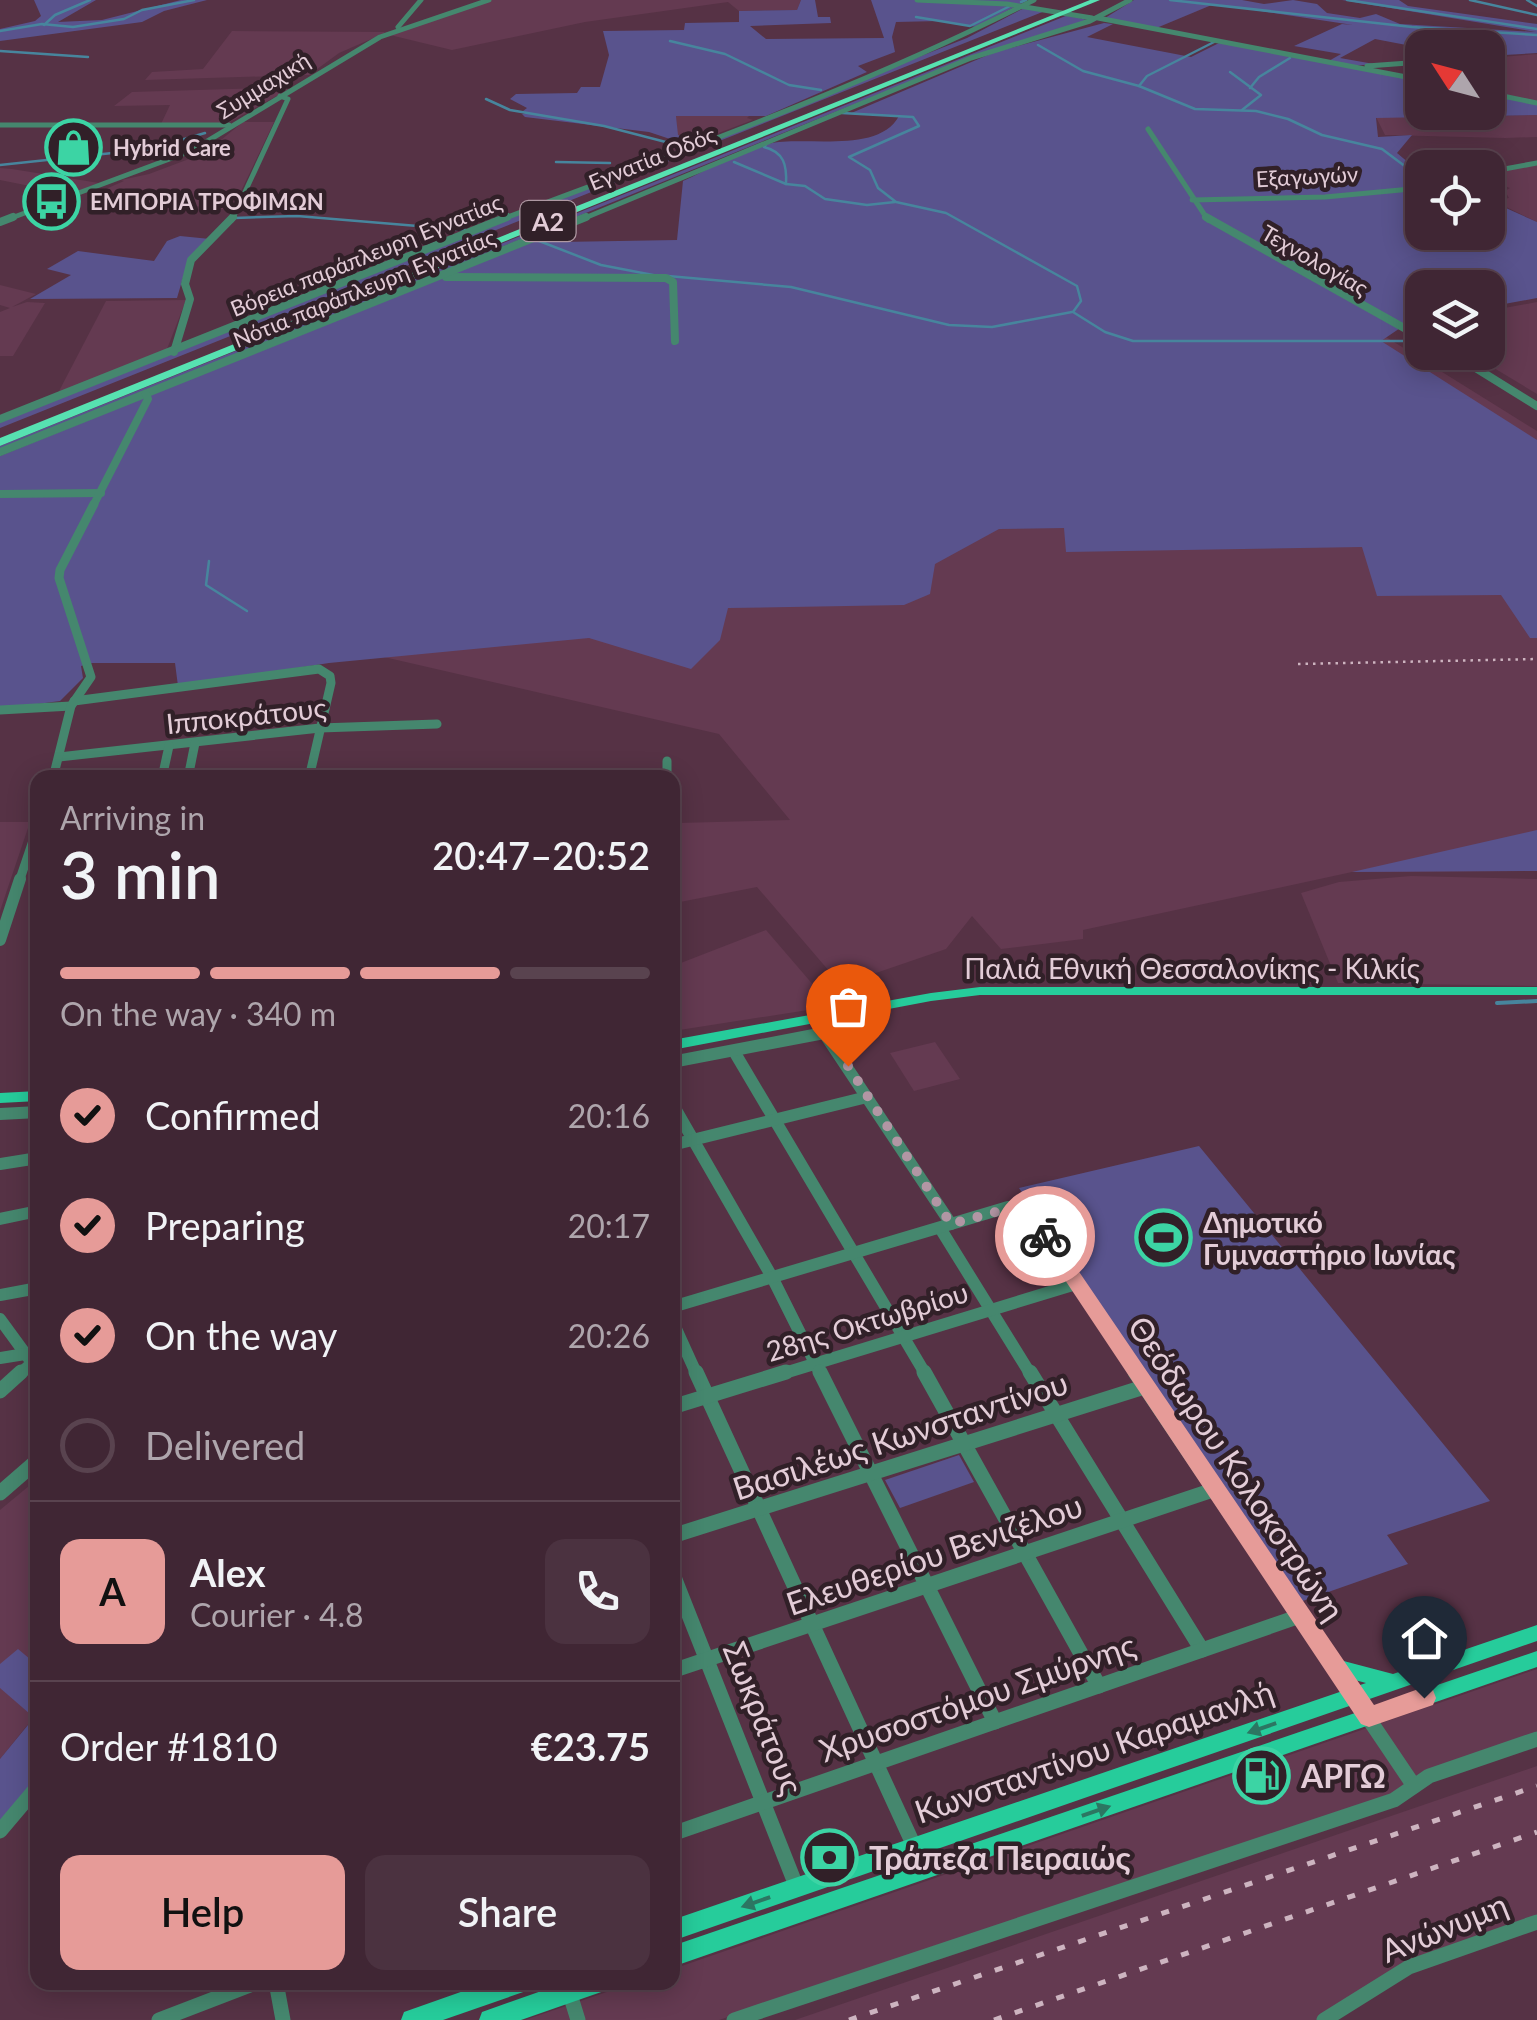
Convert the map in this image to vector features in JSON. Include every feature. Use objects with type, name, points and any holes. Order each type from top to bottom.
[{"type":"highway","name":"Εγνατία Οδός","points":[[0,431],[1082,0]]},
{"type":"highway","name":"Εγνατία Οδός","points":[[0,442],[1096,0]]},
{"type":"main road","name":"Παλιά Εθνική Θεσσαλονίκης - Κιλκίς","points":[[680,1044],[980,991],[1537,991]]},
{"type":"main road","points":[[0,1098],[30,1096]]},
{"type":"main road","name":"Κωνσταντίνου Καραμανλή","points":[[680,1927],[1537,1633]]},
{"type":"main road","name":"Κωνσταντίνου Καραμανλή","points":[[680,1954],[1537,1658]]},
{"type":"main road","points":[[1336,1667],[1394,1682]]},
{"type":"main road","points":[[412,2020],[498,1990]]},
{"type":"main road","points":[[490,2020],[563,1990]]},
{"type":"street","points":[[401,27],[421,0]]},
{"type":"street","name":"Συμμαχική","points":[[0,222],[192,151],[344,55],[401,27],[488,0]]},
{"type":"street","points":[[917,0],[1046,9],[1405,77]]},
{"type":"street","points":[[1020,5],[1034,0]]},
{"type":"street","points":[[1084,23],[1107,19],[1130,0]]},
{"type":"street","name":"Βόρεια παράπλευρη Εγνατίας","points":[[0,419],[174,352],[360,273],[756,122],[962,36],[1020,5]]},
{"type":"street","name":"Νότια παράπλευρη Εγνατίας","points":[[0,452],[442,276],[971,58],[1096,18]]},
{"type":"street","points":[[1359,69],[1405,64]]},
{"type":"street","points":[[174,352],[190,299],[185,284],[192,260],[232,222],[288,99],[280,96]]},
{"type":"street","points":[[1505,96],[1537,103]]},
{"type":"street","points":[[0,124],[229,125]]},
{"type":"street","name":"Τεχνολογίας","points":[[1148,129],[1209,221],[1405,329]]},
{"type":"street","points":[[1505,169],[1537,163]]},
{"type":"street","name":"Εξαγωγών","points":[[1194,203],[1405,190]]},
{"type":"street","points":[[442,276],[666,278],[672,282],[676,341]]},
{"type":"street","points":[[1479,370],[1537,406]]},
{"type":"street","points":[[55,770],[73,703],[91,677],[58,578],[148,398],[146,394]]},
{"type":"street","points":[[0,494],[101,493]]},
{"type":"street","points":[[0,710],[319,670],[330,676],[331,683],[311,770]]},
{"type":"street","name":"Ιπποκράτους","points":[[59,757],[320,728],[437,724]]},
{"type":"street","points":[[190,770],[195,743]]},
{"type":"street","points":[[164,770],[169,746]]},
{"type":"street","points":[[668,761],[668,770]]},
{"type":"street","points":[[0,940],[30,850]]},
{"type":"street","points":[[680,1061],[824,1033],[945,1226],[988,1310],[1202,1650]]},
{"type":"street","points":[[735,1053],[856,1252],[1099,1686]]},
{"type":"street","points":[[680,1143],[867,1097]]},
{"type":"street","points":[[0,1114],[30,1112]]},
{"type":"street","points":[[680,1118],[817,1362],[995,1722]]},
{"type":"street","points":[[0,1164],[30,1159]]},
{"type":"street","name":"Θεόδωρου Κολοκοτρώνη","points":[[945,1226],[1018,1206],[1034,1219],[1414,1786]]},
{"type":"street","points":[[0,1218],[30,1212]]},
{"type":"street","points":[[680,1305],[945,1226]]},
{"type":"street","name":"28ης Οκτωβρίου","points":[[680,1404],[1076,1284]]},
{"type":"street","points":[[0,1295],[30,1289]]},
{"type":"street","points":[[0,1319],[30,1361]]},
{"type":"street","points":[[680,1337],[914,1848]]},
{"type":"street","points":[[0,1358],[30,1362]]},
{"type":"street","points":[[0,1391],[30,1363]]},
{"type":"street","name":"Βασιλέως Κωνσταντίνου","points":[[680,1534],[1144,1387]]},
{"type":"street","points":[[0,1493],[30,1467]]},
{"type":"street","name":"Ελευθερίου Βενιζέλου","points":[[680,1668],[1213,1490]]},
{"type":"street","name":"Σωκράτους","points":[[680,1591],[797,1888]]},
{"type":"street","name":"Χρυσοστόμου Σμύρνης","points":[[680,1831],[1300,1616]]},
{"type":"street","points":[[734,2020],[1394,1800],[1428,1776],[1537,1740]]},
{"type":"street","points":[[0,1831],[30,1795]]},
{"type":"street","name":"Ανώνυμη","points":[[1324,2020],[1409,1967],[1537,1922]]},
{"type":"street","points":[[159,2020],[237,1990]]},
{"type":"street","points":[[277,1990],[283,2020]]},
{"type":"street","points":[[569,1990],[578,2020]]},
{"type":"shaded area","points":[[34,0],[96,0],[58,22],[102,20],[181,0],[207,0],[164,11],[142,22],[0,41],[0,29],[41,16]]},
{"type":"shaded area","points":[[492,0],[801,0],[797,10],[739,11],[728,2],[585,22],[452,50],[390,35]]},
{"type":"shaded area","points":[[801,0],[815,0],[818,17],[830,17],[831,23],[750,26],[766,39],[884,38],[871,0],[1028,0],[976,27],[939,21],[896,22],[892,37],[895,52],[858,66],[867,72],[766,116],[676,116],[678,135],[700,141],[688,145],[649,132],[525,117],[522,114],[527,113],[523,111],[527,108],[510,99],[516,94],[577,93],[581,87],[600,87],[609,55],[603,31],[684,30],[685,23],[739,22],[739,11],[797,10]]},
{"type":"shaded area","points":[[1134,0],[1242,0],[1264,4],[1293,0],[1317,4],[1327,13],[1360,18],[1376,14],[1400,24],[1502,30],[1405,30],[1405,45],[1375,39],[1340,58],[1374,64],[1353,66],[1405,78],[1405,117],[1376,118],[1378,137],[1412,135],[1397,153],[1405,160],[1405,250],[1505,250],[1505,208],[1537,222],[1537,298],[1505,304],[1505,270],[1405,270],[1405,325],[1381,341],[1405,356],[1405,370],[1427,370],[1537,440],[1537,638],[1530,638],[1501,595],[1377,596],[1362,547],[1066,552],[1064,528],[999,529],[935,564],[930,594],[904,605],[728,608],[720,640],[691,669],[589,638],[329,663],[178,686],[175,663],[92,663],[81,666],[83,678],[60,701],[0,709],[0,456],[539,237],[560,242],[677,240],[683,181],[768,144],[875,136],[899,116],[849,114],[995,52],[1104,23],[1113,24],[1087,37],[1191,57],[1219,43],[1327,62],[1341,54],[1294,46],[1342,24],[1353,25],[1214,4],[1154,29],[1105,18]]},
{"type":"shaded area","points":[[1342,0],[1399,0],[1408,6],[1537,24],[1537,53],[1505,55],[1505,30],[1536,32]]},
{"type":"shaded area","points":[[1026,7],[1045,11],[0,428],[0,422],[120,373],[967,38]]},
{"type":"shaded area","points":[[1068,15],[1087,20],[976,55],[0,450],[0,446]]},
{"type":"shaded area","points":[[232,31],[385,33],[339,53],[309,75],[145,80],[152,72],[203,69]]},
{"type":"shaded area","points":[[1537,54],[1537,102],[1505,96],[1505,57]]},
{"type":"shaded area","points":[[293,87],[228,123],[161,124],[170,105],[114,106],[132,92]]},
{"type":"shaded area","points":[[1505,98],[1537,104],[1537,115],[1505,116]]},
{"type":"shaded area","points":[[1505,115],[1537,115],[1537,137],[1385,135],[1376,117],[1405,117],[1405,130],[1505,130]]},
{"type":"shaded area","points":[[676,116],[749,116],[753,120],[700,140],[677,135]]},
{"type":"shaded area","points":[[243,122],[274,122],[232,210],[92,195],[124,181],[121,180],[205,153]]},
{"type":"shaded area","points":[[1537,165],[1537,222],[1505,206],[1505,199],[1509,198],[1505,191],[1510,188],[1505,186],[1505,170]]},
{"type":"shaded area","points":[[0,168],[99,183],[70,194],[0,180]]},
{"type":"shaded area","points":[[1214,230],[1405,349],[1405,370],[1439,370],[1537,431],[1537,871],[1352,872],[1083,930],[1083,939],[1001,949],[972,916],[946,949],[841,985],[757,887],[680,902],[680,823],[790,820],[719,734],[310,640]]},
{"type":"shaded area","points":[[180,236],[210,239],[187,264],[177,298],[30,299],[71,275],[47,269],[78,251],[154,261],[167,241]]},
{"type":"shaded area","points":[[0,285],[36,294],[12,307],[27,302],[45,303],[13,356],[0,356],[0,312],[10,308],[0,305]]},
{"type":"shaded area","points":[[186,300],[167,349],[57,395],[106,301]]},
{"type":"shaded area","points":[[1537,302],[1537,394],[1497,370],[1505,370],[1505,308]]},
{"type":"shaded area","points":[[0,822],[30,822],[0,911]]},
{"type":"shaded area","points":[[1537,830],[1537,871],[1352,872]]},
{"type":"shaded area","points":[[1411,876],[1537,879],[1537,986],[1338,983],[1301,893],[1339,882]]},
{"type":"shaded area","points":[[766,930],[821,994],[822,1002],[808,1010],[680,1030],[680,963]]},
{"type":"shaded area","points":[[935,1042],[960,1079],[914,1091],[890,1053]]},
{"type":"shaded area","points":[[1199,1146],[1490,1501],[1387,1535],[1408,1564],[1297,1603],[1019,1188]]},
{"type":"shaded area","points":[[959,1455],[974,1482],[900,1508],[885,1480]]},
{"type":"shaded area","points":[[30,1487],[30,1722],[0,1759],[0,1510]]},
{"type":"shaded area","points":[[18,1649],[30,1659],[30,1714],[0,1688],[0,1664]]},
{"type":"shaded area","points":[[1537,1669],[1537,1734],[1405,1791],[719,2020],[525,2020],[613,1990],[680,1990],[680,1967]]},
{"type":"shaded area","points":[[30,1723],[30,1787],[0,1824],[0,1759]]},
{"type":"shaded area","points":[[1537,1766],[1537,1921],[1403,1965],[1323,2020],[795,2020]]},
{"type":"waterway","points":[[45,24],[55,15],[90,0]]},
{"type":"waterway","points":[[45,24],[73,27],[124,19],[142,10],[194,0]]},
{"type":"waterway","points":[[1021,2],[1026,0]]},
{"type":"waterway","points":[[1170,0],[1412,27],[1537,35]]},
{"type":"waterway","points":[[1347,0],[1537,29]]},
{"type":"waterway","points":[[1470,0],[1537,15]]},
{"type":"waterway","points":[[1527,0],[1537,6]]},
{"type":"waterway","points":[[916,17],[970,26],[1010,6]]},
{"type":"waterway","points":[[0,31],[45,24]]},
{"type":"waterway","points":[[670,41],[725,54],[789,85],[821,90]]},
{"type":"waterway","points":[[1139,86],[1147,76],[1214,42]]},
{"type":"waterway","points":[[1038,45],[1083,71],[1139,86]]},
{"type":"waterway","points":[[0,51],[88,57]]},
{"type":"waterway","points":[[1251,87],[1259,77],[1290,58]]},
{"type":"waterway","points":[[1230,72],[1251,87]]},
{"type":"waterway","points":[[1139,86],[1195,109],[1256,111],[1288,119],[1322,135],[1382,149],[1405,166]]},
{"type":"waterway","points":[[1242,110],[1261,95],[1251,87]]},
{"type":"waterway","points":[[486,99],[510,110],[604,126],[685,147]]},
{"type":"waterway","points":[[842,113],[913,117],[919,126],[849,157],[870,170],[878,188],[896,202],[946,213],[1077,286],[1081,301],[1073,312],[1105,332],[1133,341],[1405,341]]},
{"type":"waterway","points":[[0,165],[150,149],[205,133]]},
{"type":"waterway","points":[[767,143],[764,147],[783,160],[786,184]]},
{"type":"waterway","points":[[125,152],[185,152]]},
{"type":"waterway","points":[[556,162],[610,163]]},
{"type":"waterway","points":[[734,162],[786,184]]},
{"type":"waterway","points":[[786,184],[805,186],[825,199],[867,205],[895,202]]},
{"type":"waterway","points":[[234,218],[297,216],[466,230]]},
{"type":"waterway","points":[[534,239],[601,265],[653,275]]},
{"type":"waterway","points":[[668,276],[791,287],[949,325],[992,327],[1072,312]]},
{"type":"waterway","points":[[209,561],[206,585],[247,611]]},
{"type":"waterway","points":[[1497,1003],[1537,1001]]},
{"type":"railway","points":[[1298,664],[1537,659]]},
{"type":"railway","points":[[849,2020],[1537,1786]]},
{"type":"railway","points":[[994,2020],[1537,1832]]},
{"type":"way so far","points":[[848,1066],[951,1224],[1018,1206],[1028,1212],[1045,1236]]},
{"type":"place","name":"Hybrid Care","points":[[74,147]]},
{"type":"place","name":"ΕΜΠΟΡΙΑ ΤΡΟΦΙΜΩΝ","points":[[51,201]]},
{"type":"place","name":"Δημοτικό Γυμναστήριο Ιωνίας","points":[[1164,1238]]},
{"type":"place","name":"ΑΡΓΩ","points":[[1262,1775]]},
{"type":"place","name":"Τράπεζα Πειραιώς","points":[[830,1857]]},
{"type":"route","points":[[1045,1236],[1369,1717],[1424,1698]]}]
